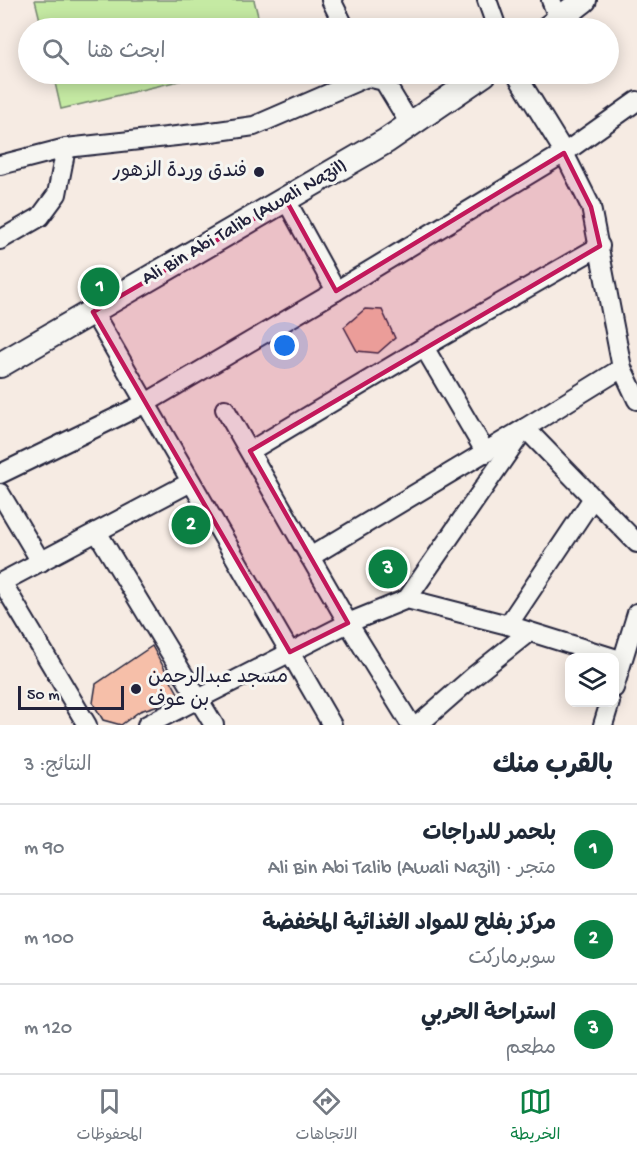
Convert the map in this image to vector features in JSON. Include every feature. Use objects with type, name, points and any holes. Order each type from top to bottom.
[{"type":"main road","points":[[552,16],[584,0]]},
{"type":"main road","name":"Ali Bin Abi Talib (Awali Nazil)","points":[[0,365],[386,141],[469,84]]},
{"type":"street","points":[[331,0],[340,18]]},
{"type":"street","points":[[487,0],[493,18]]},
{"type":"street","points":[[0,165],[66,148],[204,134],[254,126],[346,84]]},
{"type":"street","points":[[386,84],[410,124]]},
{"type":"street","points":[[522,84],[564,153],[591,207],[628,371],[637,400]]},
{"type":"street","points":[[0,474],[146,403],[564,153],[637,101]]},
{"type":"street","points":[[0,240],[40,217],[57,194],[66,148]]},
{"type":"street","points":[[286,200],[336,291]]},
{"type":"street","points":[[250,451],[600,246]]},
{"type":"street","points":[[93,312],[332,725]]},
{"type":"street","points":[[424,347],[486,453]]},
{"type":"street","points":[[310,557],[525,428],[628,371]]},
{"type":"street","points":[[225,409],[348,623],[411,725]]},
{"type":"street","points":[[525,428],[637,543]]},
{"type":"street","points":[[147,725],[348,623],[407,599],[525,428]]},
{"type":"street","points":[[87,725],[1,583],[191,482]]},
{"type":"street","points":[[0,493],[41,562]]},
{"type":"street","points":[[508,625],[593,498]]},
{"type":"street","points":[[97,532],[214,725]]},
{"type":"street","points":[[407,599],[508,625],[597,653]]},
{"type":"street","points":[[619,654],[637,613]]},
{"type":"street","points":[[418,725],[529,632]]},
{"type":"street","points":[[603,725],[608,707]]},
{"type":"highlighted area","points":[[564,153],[591,207],[600,246],[250,451],[348,623],[290,652],[93,312],[286,200],[336,291]]},
{"type":"green space","points":[[35,0],[254,0],[258,18],[40,18]]},
{"type":"green space","points":[[55,84],[166,84],[61,109]]},
{"type":"building","points":[[365,309],[382,310],[395,338],[378,353],[357,351],[344,327]]},
{"type":"building","name":"مسجد عبدالرحمن بن عوف","points":[[152,646],[179,695],[168,702],[140,711],[121,725],[103,720],[93,703],[96,684]]},
{"type":"place","name":"فندق وردة الزهور","points":[[259,172]]},
{"type":"place","name":"بلحمر للدراجات","points":[[100,287]]},
{"type":"place","name":"مركز بفلح للمواد الغذائية المخفضة","points":[[191,525]]},
{"type":"place","name":"استراحة الحربي","points":[[388,569]]},
{"type":"place","name":"مسجد عبدالرحمن بن عوف","points":[[136,689]]}]
